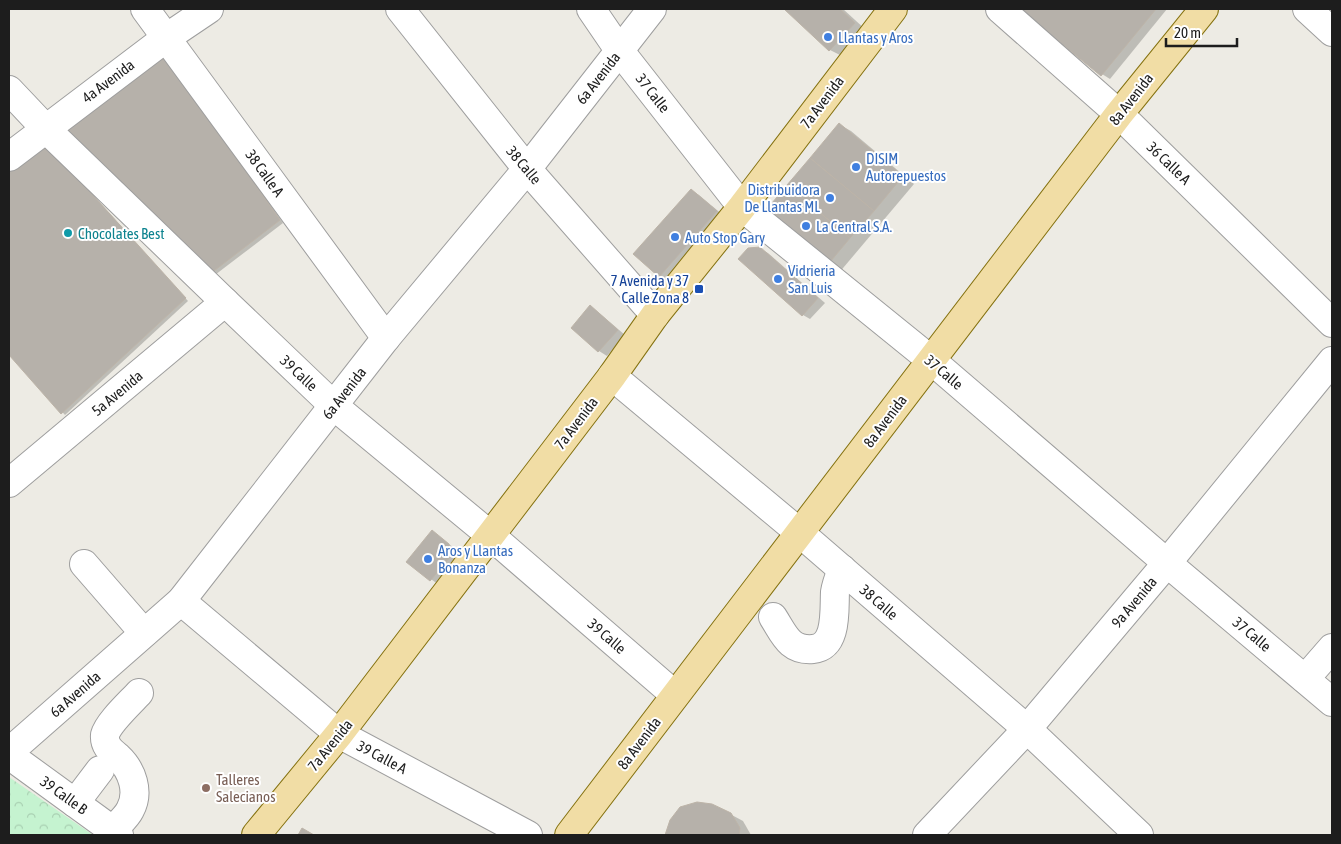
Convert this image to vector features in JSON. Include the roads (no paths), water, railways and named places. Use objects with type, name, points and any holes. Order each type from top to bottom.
[{"type":"main road","name":"7a Avenida","points":[[256,835],[339,734],[612,376],[655,315],[742,206],[893,9]]},
{"type":"main road","name":"8a Avenida","points":[[569,835],[1119,114],[1204,9]]},
{"type":"street","name":"38 Calle A","points":[[145,9],[386,338]]},
{"type":"street","name":"4a Avenida","points":[[9,157],[166,38],[208,9]]},
{"type":"street","name":"38 Calle","points":[[400,9],[527,169],[655,315]]},
{"type":"street","name":"37 Calle","points":[[591,9],[619,50],[742,206],[931,360],[1332,702]]},
{"type":"street","name":"6a Avenida","points":[[9,754],[181,601],[386,338],[527,169],[652,9]]},
{"type":"street","name":"36 Calle A","points":[[1000,9],[1119,114],[1332,323]]},
{"type":"street","points":[[1307,9],[1332,32]]},
{"type":"street","name":"39 Calle","points":[[9,90],[45,128],[334,406],[490,535],[676,695]]},
{"type":"street","name":"5a Avenida","points":[[9,483],[224,302]]},
{"type":"street","name":"9a Avenida","points":[[927,835],[1027,729],[1167,563],[1332,361]]},
{"type":"street","name":"38 Calle","points":[[612,376],[800,533],[1027,729],[1139,835]]},
{"type":"street","points":[[84,564],[144,633]]},
{"type":"street","points":[[773,617],[791,644],[804,649],[816,649],[825,643],[835,618],[835,590],[842,570]]},
{"type":"street","name":"39 Calle A","points":[[181,601],[339,734],[528,835]]},
{"type":"street","points":[[1305,679],[1332,648]]},
{"type":"street","points":[[116,833],[130,810],[134,800],[135,789],[131,774],[120,759],[110,751],[105,742],[106,732],[139,693]]},
{"type":"street","name":"39 Calle B","points":[[9,754],[116,833]]},
{"type":"street","points":[[75,803],[100,770]]},
{"type":"place","name":"Llantas y Aros","points":[[828,37]]},
{"type":"place","name":"DISIM Autorepuestos","points":[[856,167]]},
{"type":"place","name":"Distribuidora De Llantas ML","points":[[830,198]]},
{"type":"place","name":"La Central S.A.","points":[[806,226]]},
{"type":"place","name":"Chocolates Best","points":[[68,233]]},
{"type":"place","name":"Auto Stop Gary","points":[[675,237]]},
{"type":"place","name":"Vidrieria San Luis","points":[[778,279]]},
{"type":"place","name":"7 Avenida y 37 Calle Zona 8","points":[[699,289]]},
{"type":"place","name":"Aros y Llantas Bonanza","points":[[428,559]]},
{"type":"place","name":"Talleres Salecianos","points":[[206,788]]}]
